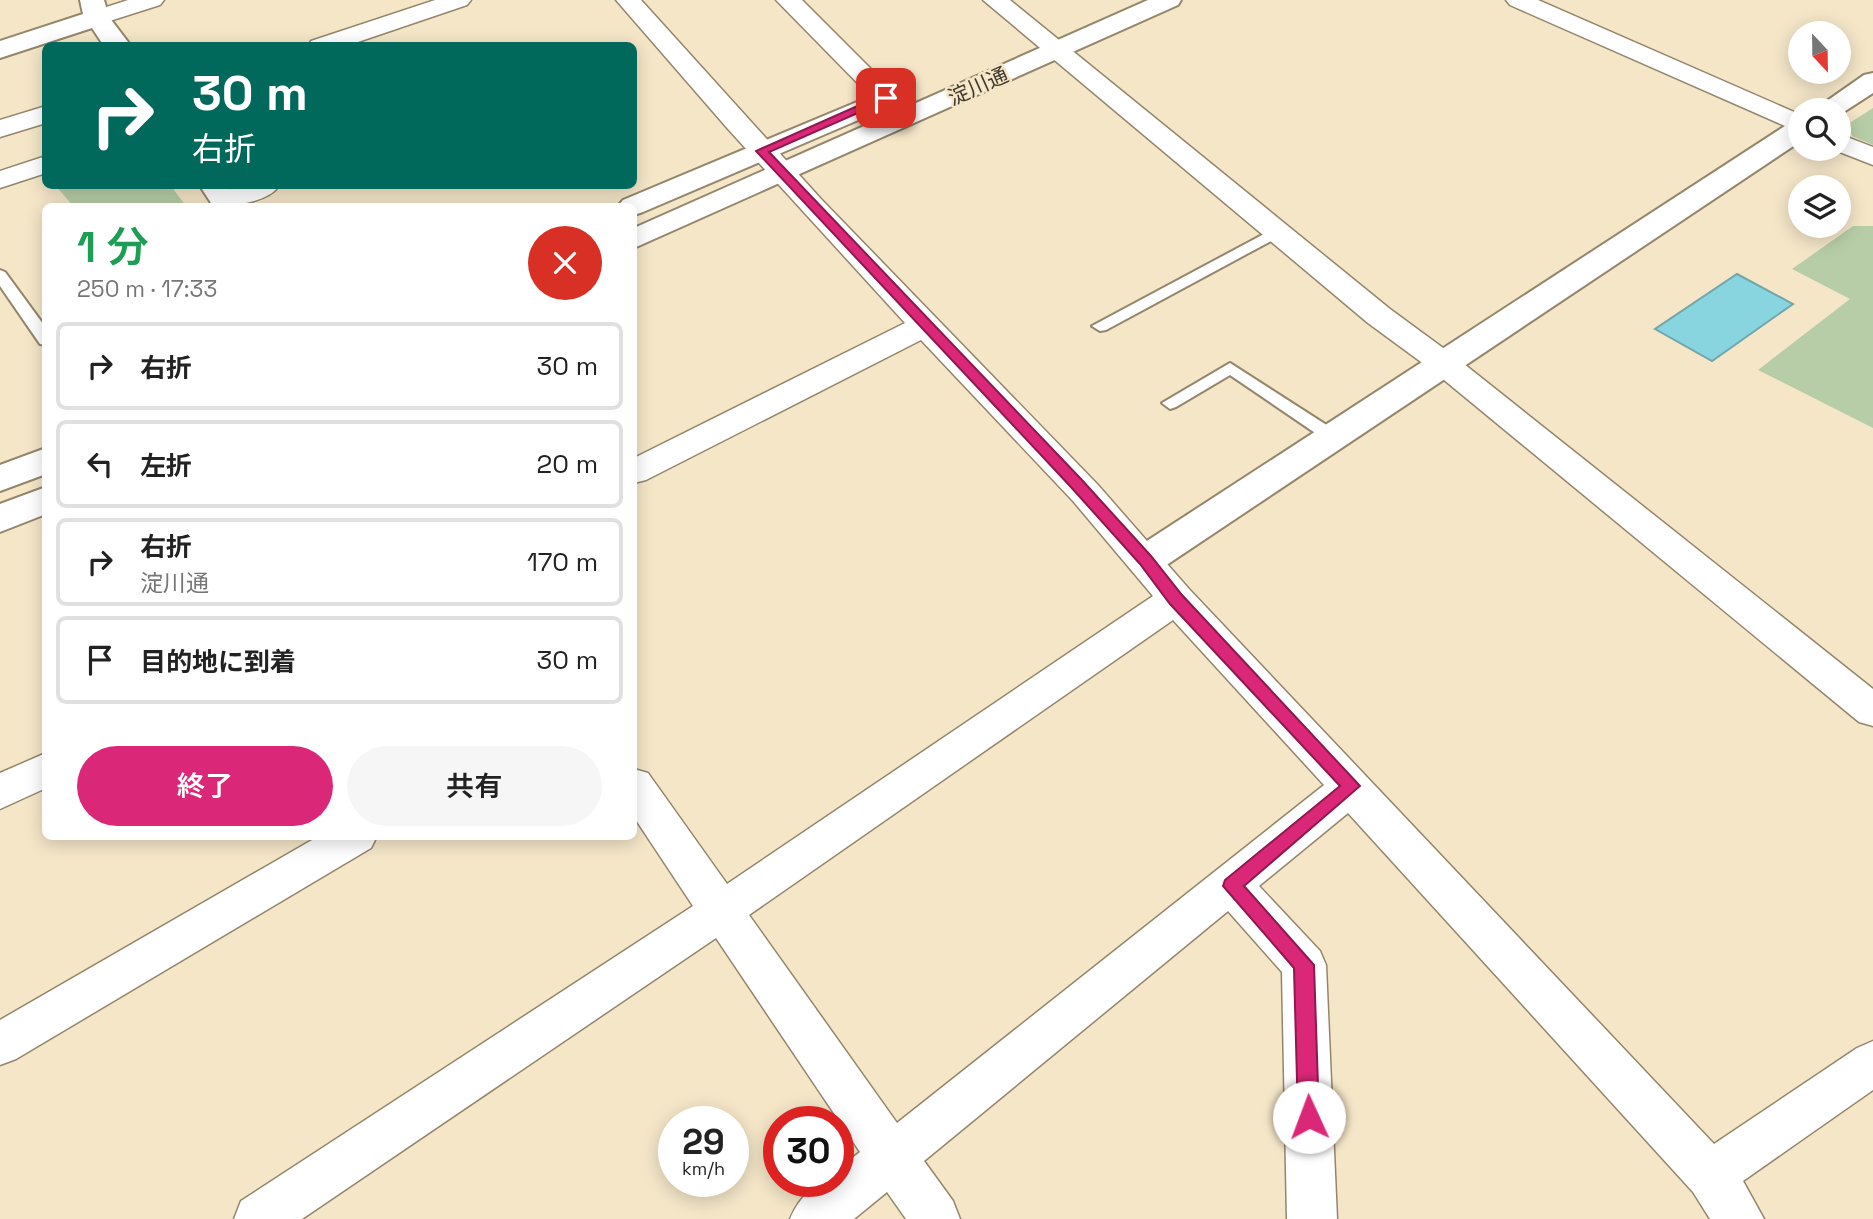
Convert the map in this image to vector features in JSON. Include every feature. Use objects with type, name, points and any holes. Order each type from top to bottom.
[{"type":"street","points":[[0,50],[94,9],[152,0]]},
{"type":"street","points":[[332,42],[459,0]]},
{"type":"street","points":[[628,0],[648,38],[762,151],[1146,560],[1176,599],[1710,1175],[1739,1219]]},
{"type":"street","points":[[788,0],[886,98]]},
{"type":"street","points":[[995,0],[1379,316],[1443,363],[1873,710]]},
{"type":"street","name":"淀川通","points":[[637,238],[782,173],[1044,43],[1109,0]]},
{"type":"street","name":"淀川通","points":[[637,204],[886,98],[1169,0]]},
{"type":"street","points":[[1518,0],[1788,120]]},
{"type":"street","points":[[94,9],[115,42]]},
{"type":"street","points":[[1847,98],[1873,81]]},
{"type":"street","points":[[0,129],[42,115]]},
{"type":"street","points":[[1146,560],[1788,135]]},
{"type":"street","points":[[1851,147],[1873,156]]},
{"type":"street","points":[[0,180],[42,165]]},
{"type":"street","points":[[221,198],[254,189]]},
{"type":"street","points":[[637,470],[924,326]]},
{"type":"street","points":[[0,480],[42,462]]},
{"type":"street","points":[[0,519],[42,501]]},
{"type":"street","points":[[259,1219],[721,911],[1176,599]]},
{"type":"street","points":[[0,792],[42,771]]},
{"type":"street","points":[[815,1219],[1232,886],[1352,786]]},
{"type":"street","points":[[637,789],[935,1219]]},
{"type":"street","points":[[0,1044],[349,840]]},
{"type":"street","points":[[1232,886],[1304,965],[1312,1219]]},
{"type":"street","points":[[1710,1175],[1873,1063]]},
{"type":"lane","points":[[1100,326],[1276,232]]},
{"type":"lane","points":[[0,275],[42,334]]},
{"type":"lane","points":[[1170,403],[1230,368],[1333,437]]},
{"type":"green space","points":[[1873,108],[1873,145],[1852,136],[1851,122]]},
{"type":"green space","points":[[59,189],[173,189],[184,203],[70,203]]},
{"type":"green space","points":[[1873,226],[1873,428],[1758,370],[1850,299],[1792,269],[1836,238],[1851,238],[1851,227]]},
{"type":"water","points":[[1737,274],[1793,304],[1712,361],[1655,329]]},
{"type":"route","points":[[886,98],[762,151],[924,326],[1075,483],[1146,560],[1176,599],[1352,786],[1232,886],[1304,965],[1309,1117]]}]
